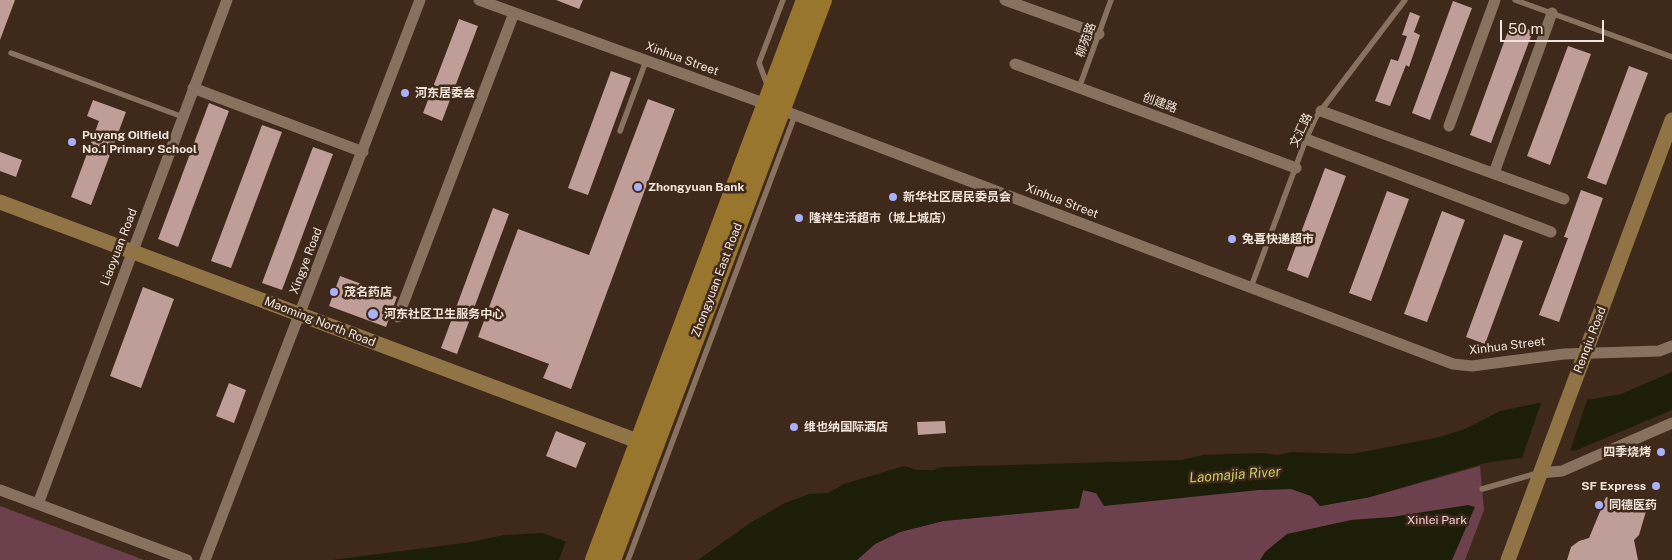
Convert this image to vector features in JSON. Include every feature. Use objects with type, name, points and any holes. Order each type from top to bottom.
[{"type":"main road","name":"Zhongyuan East Road","points":[[613,556],[778,105],[805,0]]},
{"type":"main road","name":"Zhongyuan East Road","points":[[613,556],[640,442],[823,0]]},
{"type":"street","name":"Liaoyuan Road","points":[[38,504],[227,0]]},
{"type":"street","name":"Xingye Road","points":[[206,560],[420,0]]},
{"type":"street","name":"Xinhua Street","points":[[479,0],[646,61],[778,105],[1452,364],[1472,366],[1564,354],[1659,351],[1672,346]]},
{"type":"street","points":[[1006,0],[1098,34]]},
{"type":"street","points":[[1449,126],[1495,0]]},
{"type":"street","points":[[398,317],[514,13]]},
{"type":"street","points":[[1494,173],[1552,13]]},
{"type":"street","name":"创建路","points":[[1015,64],[1296,168]]},
{"type":"street","points":[[193,88],[363,152]]},
{"type":"street","points":[[1321,111],[1564,199]]},
{"type":"street","name":"Renqiu Road","points":[[1508,560],[1672,120]]},
{"type":"street","points":[[1306,139],[1551,232]]},
{"type":"street","name":"Maoming North Road","points":[[0,202],[640,442]]},
{"type":"street","points":[[1542,469],[1562,471],[1672,424]]},
{"type":"street","points":[[0,490],[187,560]]},
{"type":"lane","points":[[778,105],[759,63],[783,0]]},
{"type":"lane","name":"柳苑路","points":[[1078,88],[1111,0]]},
{"type":"lane","name":"文汇路","points":[[1251,287],[1306,139],[1321,111],[1405,0]]},
{"type":"lane","points":[[1515,0],[1672,56]]},
{"type":"lane","points":[[11,54],[183,117]]},
{"type":"lane","points":[[620,131],[646,61]]},
{"type":"lane","points":[[1482,489],[1542,469]]},
{"type":"green space","name":"Xinlei Park","points":[[1480,466],[1484,510],[1465,560],[857,560],[875,544],[900,532],[943,521],[1078,508],[1083,490],[1096,493],[1292,489],[1311,496],[1320,506],[1370,497]]},
{"type":"green space","points":[[0,506],[144,560],[0,560]]},
{"type":"water","name":"Laomajia River","points":[[1672,372],[1672,410],[1577,450],[1485,463],[1370,497],[1320,506],[1311,496],[1291,489],[1259,490],[1104,506],[1096,493],[1083,490],[1079,508],[943,521],[900,532],[875,544],[857,560],[698,560],[750,523],[785,503],[809,494],[828,493],[844,484],[904,466],[917,470],[934,470],[941,467],[1181,460],[1203,455],[1262,453],[1278,455],[1292,452],[1352,454],[1440,437],[1467,428],[1500,411],[1549,401],[1593,399],[1621,394]]},
{"type":"water","points":[[1468,505],[1475,507],[1452,560],[1260,560],[1265,552],[1287,534],[1351,520],[1392,517]]},
{"type":"water","points":[[542,533],[618,560],[333,560],[471,542],[504,535]]},
{"type":"pier","points":[[1588,397],[1569,454],[1521,461],[1542,400]]},
{"type":"pier","points":[[567,538],[619,558],[620,560],[559,560]]},
{"type":"building","points":[[0,0],[15,0],[0,40]]},
{"type":"building","points":[[556,0],[583,0],[579,9]]},
{"type":"building","points":[[1453,1],[1472,8],[1430,120],[1412,113]]},
{"type":"building","points":[[1410,12],[1420,16],[1414,32],[1420,35],[1409,67],[1406,65],[1390,106],[1375,101],[1391,59],[1398,61],[1407,36],[1402,35]]},
{"type":"building","points":[[459,19],[478,26],[442,121],[423,113]]},
{"type":"building","points":[[1511,23],[1533,31],[1491,143],[1470,135]]},
{"type":"building","points":[[1568,46],[1591,54],[1550,165],[1527,156]]},
{"type":"building","points":[[1629,66],[1648,73],[1606,185],[1587,178]]},
{"type":"building","points":[[611,71],[631,78],[588,195],[568,188]]},
{"type":"building","points":[[648,99],[675,109],[571,389],[543,378],[549,364],[478,337],[518,229],[589,255]]},
{"type":"building","points":[[93,100],[126,112],[91,205],[71,197],[99,121],[87,116]]},
{"type":"building","points":[[209,103],[229,111],[178,247],[158,239]]},
{"type":"building","points":[[262,125],[282,132],[231,268],[211,261]]},
{"type":"building","points":[[313,147],[333,154],[282,290],[262,283]]},
{"type":"building","points":[[0,152],[22,160],[16,177],[0,171]]},
{"type":"building","points":[[1325,168],[1346,176],[1308,278],[1287,270]]},
{"type":"building","points":[[1581,190],[1603,198],[1559,322],[1539,315],[1568,238],[1564,237]]},
{"type":"building","points":[[1387,191],[1409,199],[1371,301],[1349,293]]},
{"type":"building","points":[[493,208],[509,214],[457,354],[441,348]]},
{"type":"building","points":[[1442,211],[1465,220],[1427,322],[1404,314]]},
{"type":"building","points":[[1504,234],[1523,241],[1485,344],[1466,337]]},
{"type":"building","points":[[340,276],[397,297],[386,327],[329,306]]},
{"type":"building","points":[[143,287],[174,299],[141,388],[110,376]]},
{"type":"building","points":[[229,383],[246,390],[234,423],[216,416]]},
{"type":"building","points":[[945,421],[946,433],[918,435],[917,422]]},
{"type":"building","points":[[556,431],[586,443],[576,468],[546,456]]},
{"type":"building","points":[[1606,497],[1647,508],[1639,535],[1634,540],[1638,560],[1567,560],[1571,547],[1579,541],[1589,538]]},
{"type":"place","name":"河东居委会","points":[[405,93]]},
{"type":"place","name":"Puyang Oilfield No.1 Primary School","points":[[72,142]]},
{"type":"place","name":"Zhongyuan Bank","points":[[638,187]]},
{"type":"place","name":"新华社区居民委员会","points":[[893,197]]},
{"type":"place","name":"隆祥生活超市（城上城店）","points":[[799,218]]},
{"type":"place","name":"兔喜快递超市","points":[[1232,239]]},
{"type":"place","name":"茂名药店","points":[[334,292]]},
{"type":"place","name":"河东社区卫生服务中心","points":[[373,314]]},
{"type":"place","name":"维也纳国际酒店","points":[[794,427]]},
{"type":"place","name":"四季烧烤","points":[[1661,452]]},
{"type":"place","name":"SF Express","points":[[1656,486]]},
{"type":"place","name":"同德医药","points":[[1599,505]]}]
